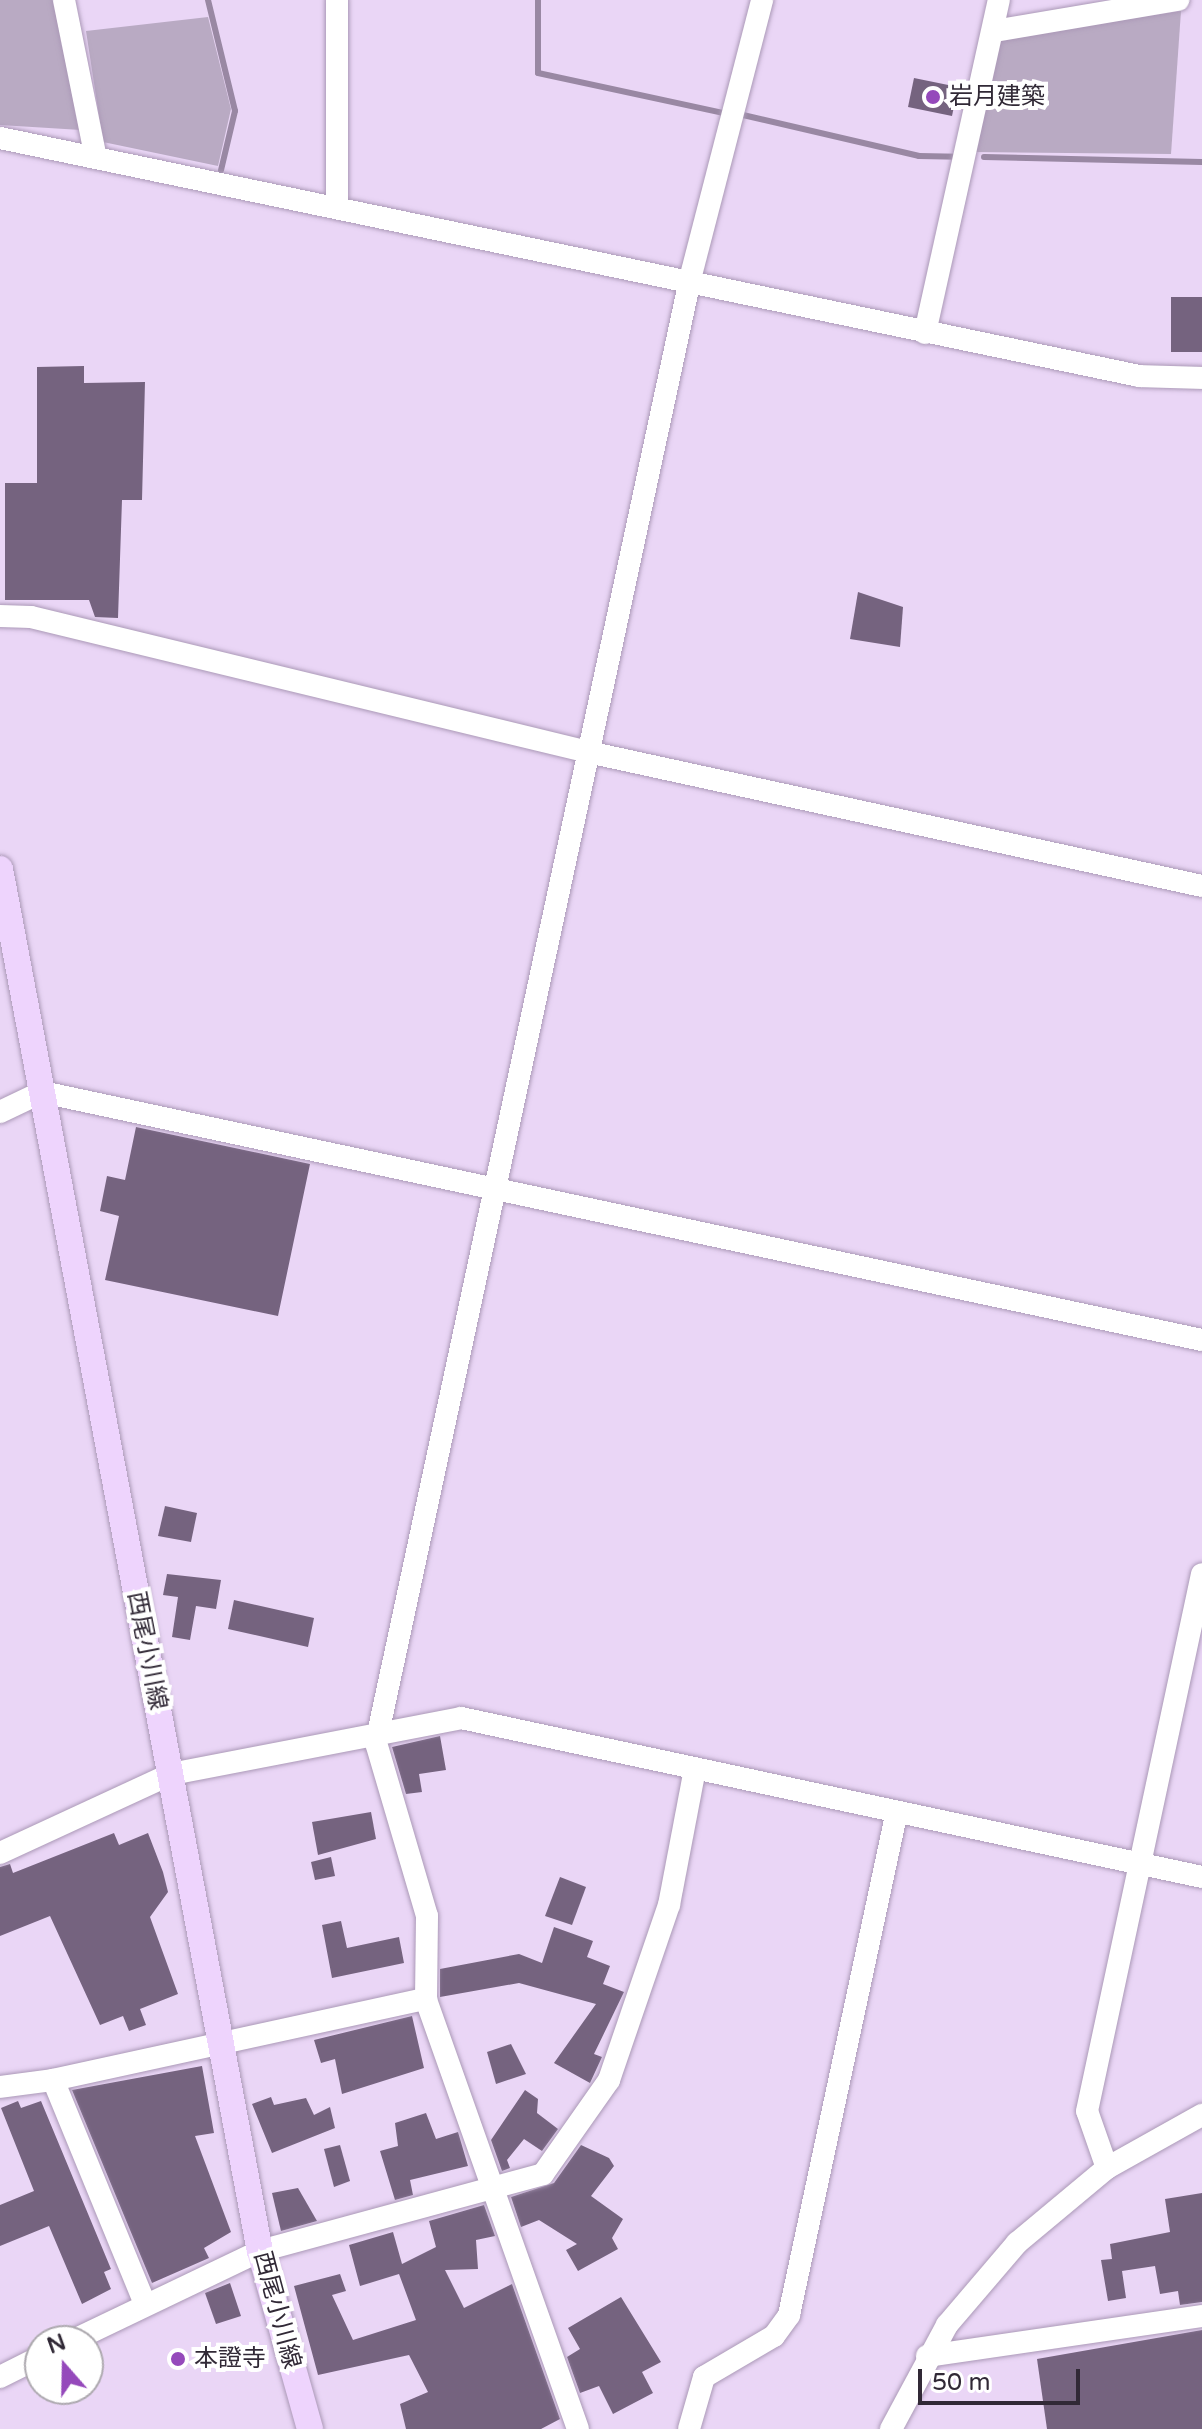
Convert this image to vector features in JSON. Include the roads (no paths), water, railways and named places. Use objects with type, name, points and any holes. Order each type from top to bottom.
[{"type":"main road","name":"西尾小川線","points":[[0,869],[260,2251],[310,2429]]},
{"type":"street","points":[[64,0],[95,154]]},
{"type":"street","points":[[337,0],[337,204]]},
{"type":"street","points":[[578,2429],[426,1999],[427,1916],[378,1734],[690,279],[762,0]]},
{"type":"street","points":[[925,333],[999,0]]},
{"type":"street","points":[[994,31],[1178,0]]},
{"type":"street","points":[[0,138],[95,154],[337,204],[925,333],[1139,376],[1202,378]]},
{"type":"street","points":[[0,616],[31,617],[588,752],[1202,886]]},
{"type":"street","points":[[0,1112],[42,1092],[1202,1340]]},
{"type":"street","points":[[1107,2168],[1087,2111],[1202,1574]]},
{"type":"street","points":[[0,1853],[171,1774],[378,1734],[477,1719],[695,1769],[1202,1877]]},
{"type":"street","points":[[104,2325],[260,2251],[494,2192],[543,2174],[609,2080],[669,1905],[695,1769]]},
{"type":"street","points":[[689,2429],[704,2377],[774,2336],[789,2315],[897,1811]]},
{"type":"street","points":[[0,2087],[53,2080],[426,1999]]},
{"type":"street","points":[[53,2080],[145,2304]]},
{"type":"street","points":[[891,2429],[927,2356],[1000,2260],[1107,2168],[1202,2115]]},
{"type":"street","points":[[927,2356],[1202,2316]]},
{"type":"street","points":[[0,2377],[24,2365]]},
{"type":"waterway","points":[[208,0],[235,111],[221,170]]},
{"type":"waterway","points":[[538,0],[538,73],[723,113]]},
{"type":"waterway","points":[[743,115],[919,156],[958,157]]},
{"type":"waterway","points":[[984,157],[1202,162]]},
{"type":"place","name":"岩月建築","points":[[933,97]]},
{"type":"place","name":"本證寺","points":[[178,2359]]}]
